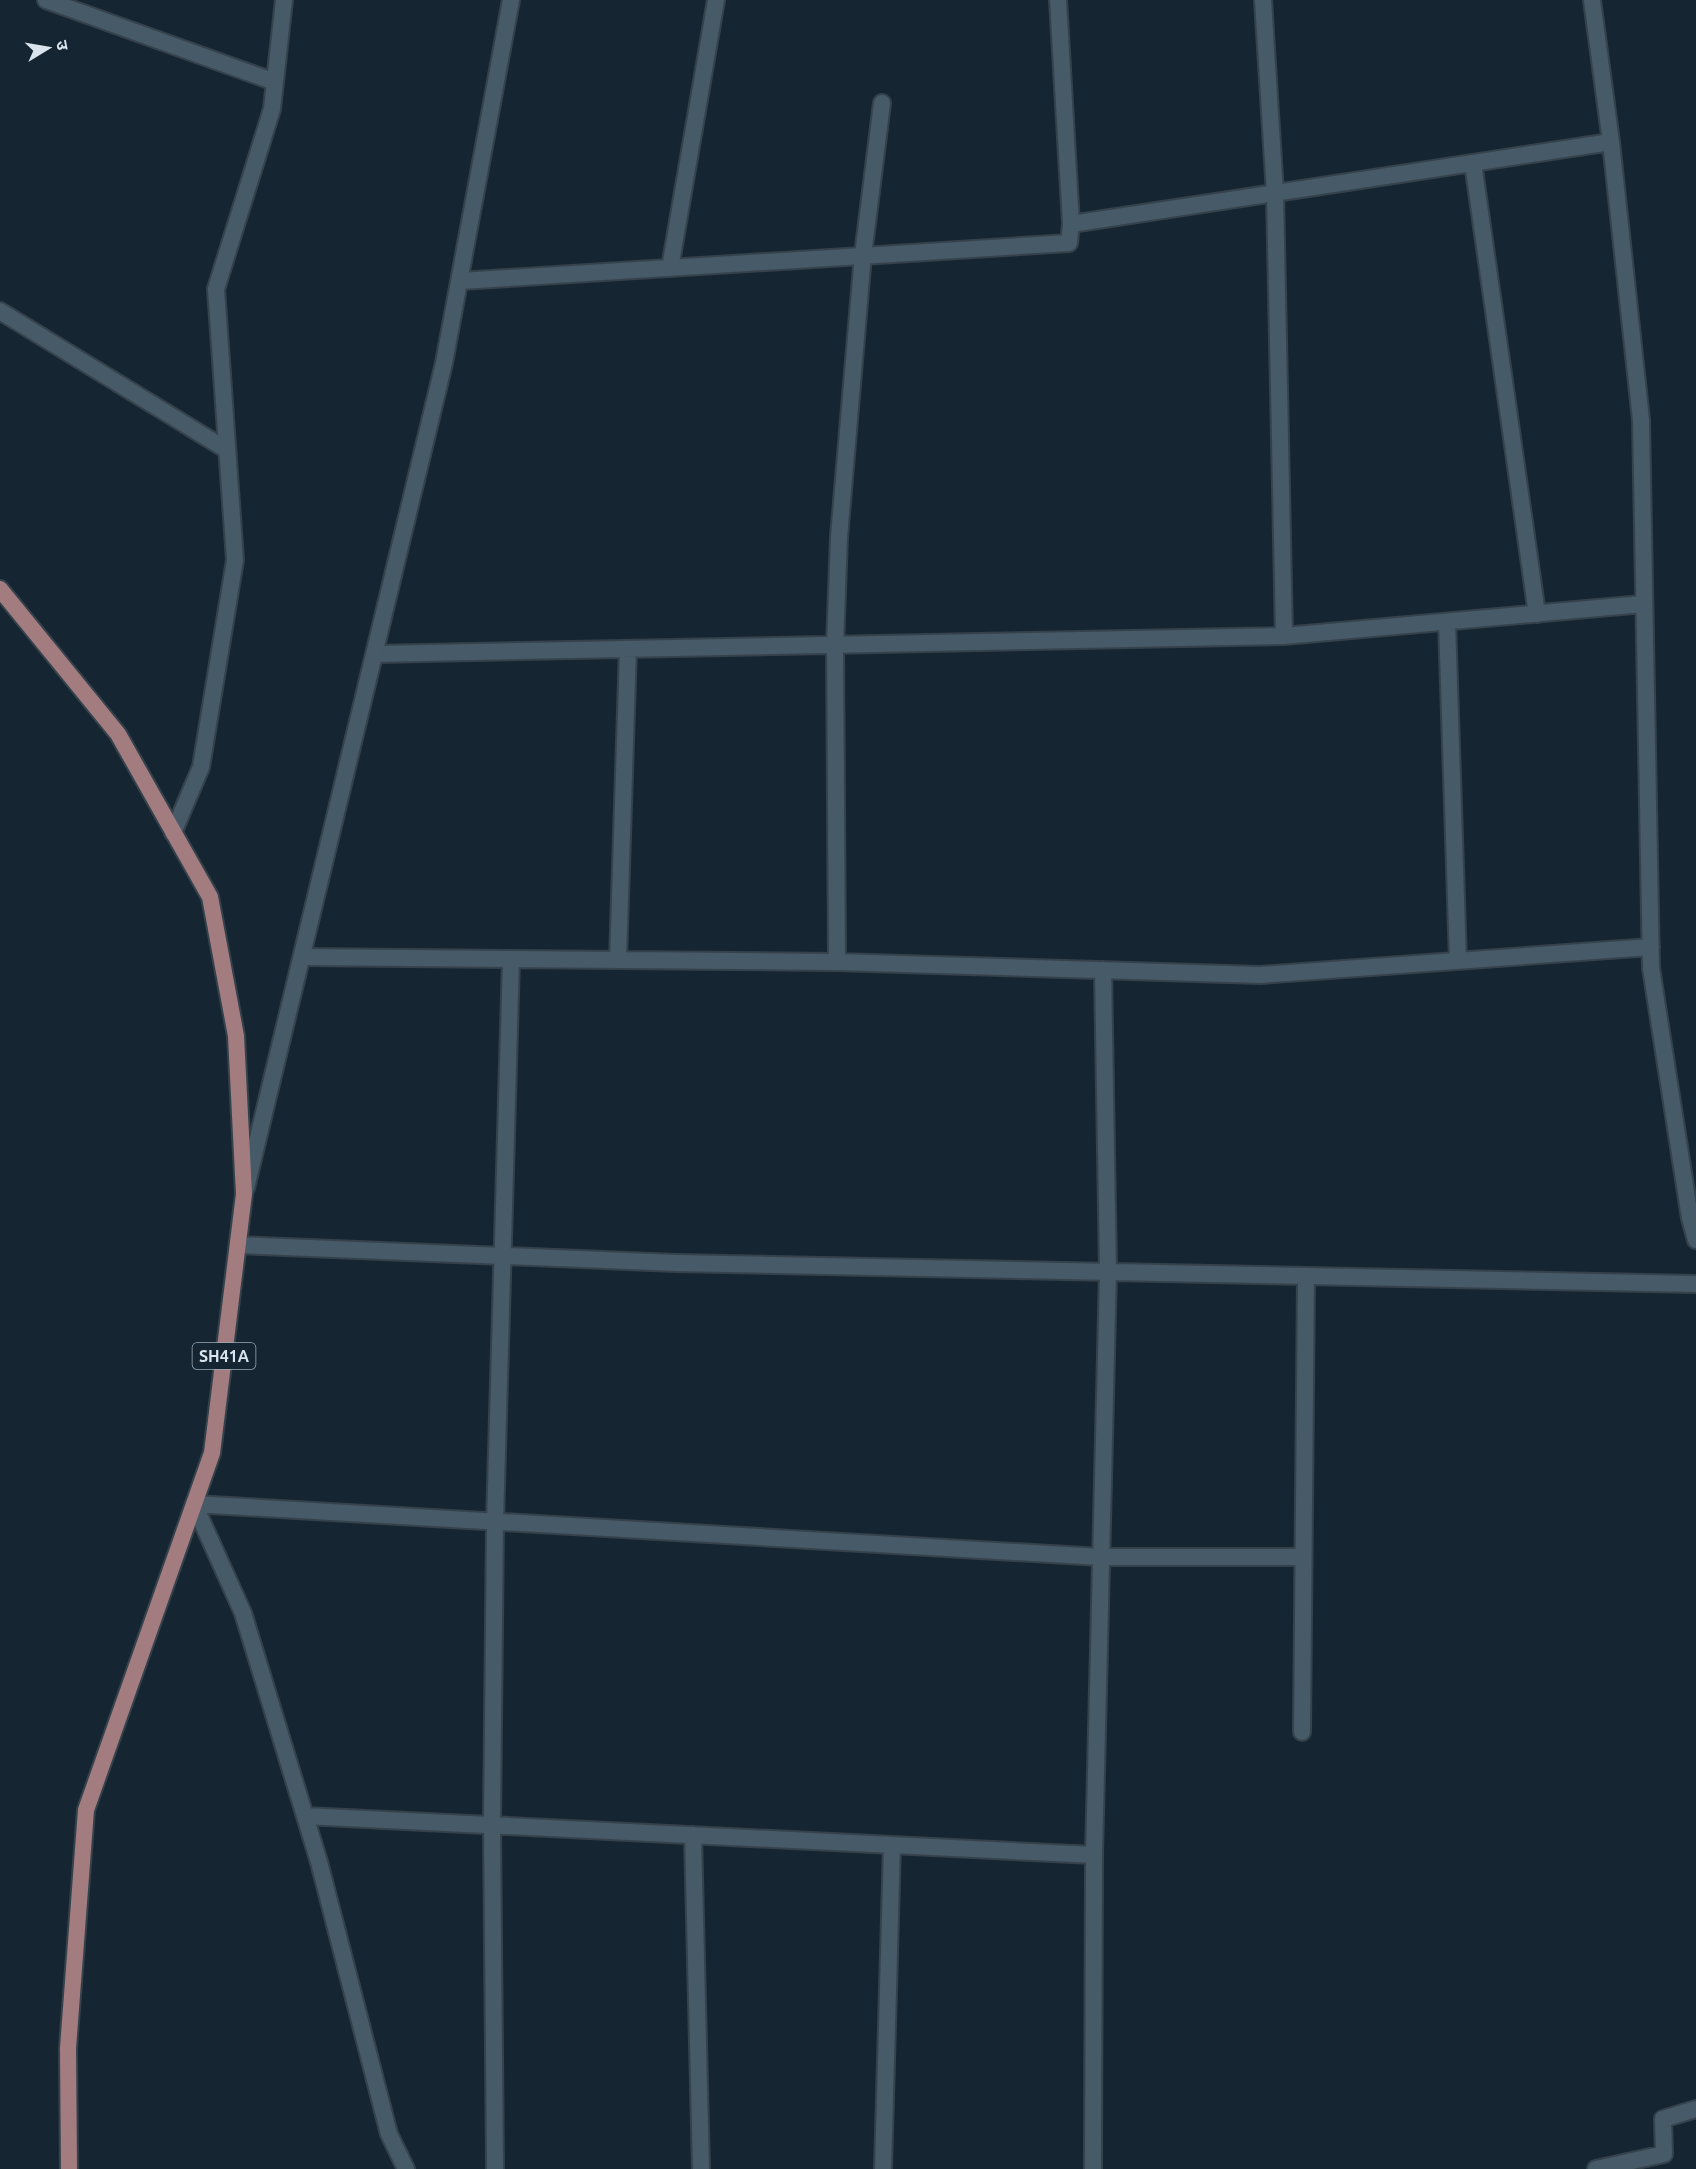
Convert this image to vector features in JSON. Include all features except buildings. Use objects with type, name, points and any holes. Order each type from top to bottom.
[{"type":"main road","name":"SH41A","points":[[0,589],[118,734],[210,897],[237,1036],[244,1194],[212,1453],[86,1810],[68,2048],[69,2169]]},
{"type":"street","points":[[46,0],[275,82]]},
{"type":"street","points":[[174,833],[201,767],[235,560],[216,289],[272,109],[284,0]]},
{"type":"street","points":[[244,1194],[444,363],[511,0]]},
{"type":"street","points":[[670,268],[716,0]]},
{"type":"street","points":[[460,281],[1069,243],[1071,224],[1058,0]]},
{"type":"street","points":[[1263,0],[1275,193],[1284,636]]},
{"type":"street","points":[[1592,0],[1611,142],[1641,420],[1651,947],[1657,1002],[1690,1218],[1696,1240]]},
{"type":"street","points":[[837,962],[835,645],[839,537],[863,255],[882,103]]},
{"type":"street","points":[[1071,224],[1611,142]]},
{"type":"street","points":[[1473,163],[1537,614]]},
{"type":"street","points":[[0,311],[227,450]]},
{"type":"street","points":[[375,654],[1284,636],[1643,604]]},
{"type":"street","points":[[1447,622],[1458,961]]},
{"type":"street","points":[[618,960],[627,649]]},
{"type":"street","points":[[302,957],[837,962],[1260,975],[1651,947]]},
{"type":"street","points":[[495,2169],[492,1825],[495,1522],[511,959]]},
{"type":"street","points":[[1093,2169],[1094,1855],[1108,1271],[1103,970]]},
{"type":"street","points":[[238,1245],[676,1263],[1696,1284]]},
{"type":"street","points":[[1302,1732],[1306,1276]]},
{"type":"street","points":[[406,2169],[389,2134],[319,1862],[243,1613],[194,1504],[1101,1557],[1303,1557]]},
{"type":"street","points":[[305,1816],[1094,1855]]},
{"type":"street","points":[[693,1835],[701,2169]]},
{"type":"street","points":[[883,2169],[892,1845]]},
{"type":"street","points":[[1596,2169],[1664,2154],[1663,2119],[1696,2109]]}]
